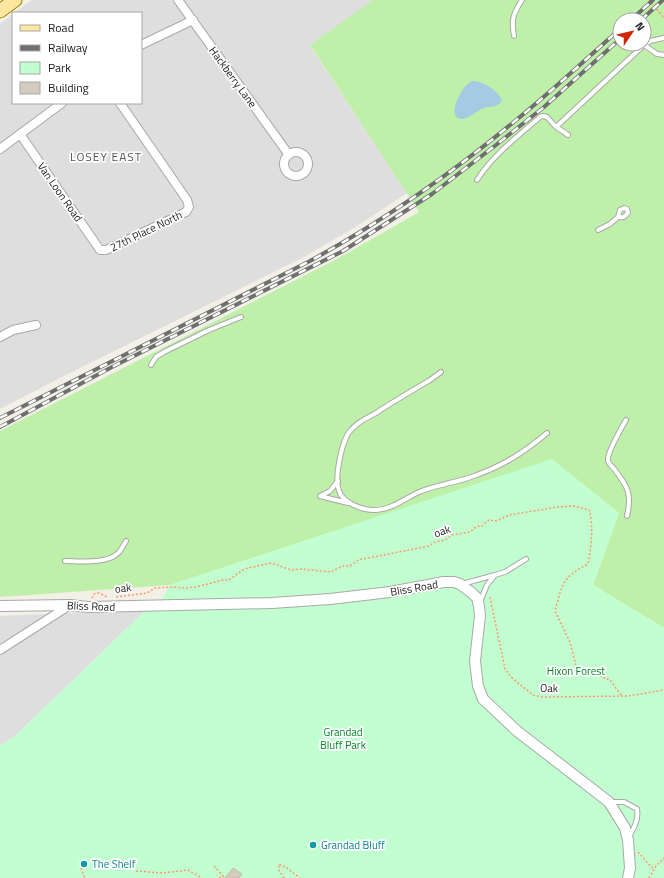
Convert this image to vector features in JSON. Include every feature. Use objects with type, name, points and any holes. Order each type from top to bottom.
[{"type":"main road","points":[[0,11],[15,0]]},
{"type":"street","name":"Hackberry Lane","points":[[178,0],[289,155]]},
{"type":"street","points":[[142,45],[193,20]]},
{"type":"street","points":[[0,149],[61,104]]},
{"type":"street","name":"27th Place North","points":[[100,250],[115,247],[186,212],[189,207],[187,200],[121,104]]},
{"type":"street","name":"Van Loon Road","points":[[20,134],[100,250]]},
{"type":"street","points":[[0,337],[13,330],[36,325]]},
{"type":"street","name":"Bliss Road","points":[[0,606],[70,605],[88,607],[272,603],[330,599],[390,592],[444,582],[454,582],[460,584]]},
{"type":"street","points":[[460,584],[477,598],[479,606],[480,616],[475,660],[478,686],[483,699],[518,731],[609,802],[625,828],[628,840],[630,868],[628,878]]},
{"type":"street","points":[[0,650],[70,605]]},
{"type":"lane","points":[[514,36],[512,22],[513,16],[522,0]]},
{"type":"lane","points":[[652,41],[664,38]]},
{"type":"lane","points":[[652,51],[657,54],[664,55]]},
{"type":"lane","points":[[556,127],[637,52]]},
{"type":"lane","points":[[477,180],[485,167],[540,117],[547,117],[556,127],[568,135]]},
{"type":"lane","points":[[598,230],[610,224],[618,217]]},
{"type":"lane","points":[[151,365],[156,357],[164,352],[209,330],[241,317]]},
{"type":"lane","points":[[441,372],[358,423],[351,429],[347,435],[339,460],[339,491],[344,498],[361,508],[374,510],[386,508],[419,492],[472,477],[496,467],[534,444],[547,433]]},
{"type":"lane","points":[[626,420],[611,449],[608,462],[630,492],[630,502],[627,516]]},
{"type":"lane","points":[[338,481],[330,491],[320,496],[351,503]]},
{"type":"lane","points":[[65,561],[92,561],[111,557],[116,555],[126,541]]},
{"type":"lane","points":[[460,584],[505,572],[526,559]]},
{"type":"lane","points":[[479,606],[487,586],[495,575]]},
{"type":"lane","points":[[609,802],[624,802],[637,809],[638,814],[636,825],[628,840]]},
{"type":"path","points":[[649,0],[664,18]]},
{"type":"path","name":"oak","points":[[88,607],[94,594],[99,593],[113,598],[147,592],[156,588],[173,586],[185,588],[196,587],[223,580],[229,580],[244,569],[271,563],[291,570],[301,569],[331,572],[343,566],[350,566],[358,560],[429,546],[435,542],[445,540],[452,535],[470,532],[477,526],[482,526],[489,520],[497,521],[509,515],[574,506],[589,510],[592,521],[590,554],[588,564],[578,569],[563,584],[555,611],[570,642],[576,666],[610,680],[622,695]]},
{"type":"path","name":"Oak","points":[[487,586],[506,669],[511,677],[533,696],[622,695],[664,690]]},
{"type":"path","points":[[628,840],[654,870]]},
{"type":"path","points":[[649,878],[664,858]]},
{"type":"path","points":[[284,878],[279,871],[279,864],[300,878]]},
{"type":"path","points":[[214,866],[226,878]]},
{"type":"path","points":[[81,868],[85,878]]},
{"type":"path","points":[[136,871],[162,874],[188,870],[202,878]]},
{"type":"path","points":[[219,878],[223,876]]},
{"type":"shaded area","points":[[32,0],[373,0],[310,46],[407,193],[354,228],[302,258],[0,409],[0,24],[12,15],[12,104],[142,104],[142,12],[15,12]]},
{"type":"shaded area","points":[[149,607],[15,736],[0,746],[0,616],[111,611]]},
{"type":"green space","points":[[373,0],[664,0],[664,628],[593,585],[619,513],[552,460],[170,585],[0,597],[0,431],[337,259],[419,212],[310,45]]},
{"type":"green space","name":"Grandad Bluff Park","points":[[552,459],[619,513],[593,585],[664,628],[664,878],[0,878],[0,746],[15,736],[149,607],[158,606],[170,585]]},
{"type":"water","points":[[472,81],[485,84],[490,87],[497,93],[502,101],[495,106],[485,108],[467,118],[462,119],[457,117],[455,107],[460,94],[468,83]]},
{"type":"building","points":[[233,868],[242,874],[239,878],[225,878]]},
{"type":"railway","points":[[640,12],[653,0]]},
{"type":"railway","points":[[650,12],[663,0]]},
{"type":"railway","points":[[0,418],[310,261],[364,230],[416,196],[491,141],[542,99],[612,36]]},
{"type":"railway","points":[[0,427],[112,367],[343,251],[432,194],[544,107],[612,46]]},
{"type":"place","name":"Grandad Bluff","points":[[313,845]]},
{"type":"place","name":"The Shelf","points":[[84,864]]},
{"type":"district","name":"LOSEY EAST","points":[[106,157]]},
{"type":"park label","name":"Hixon Forest","points":[[576,671]]}]
